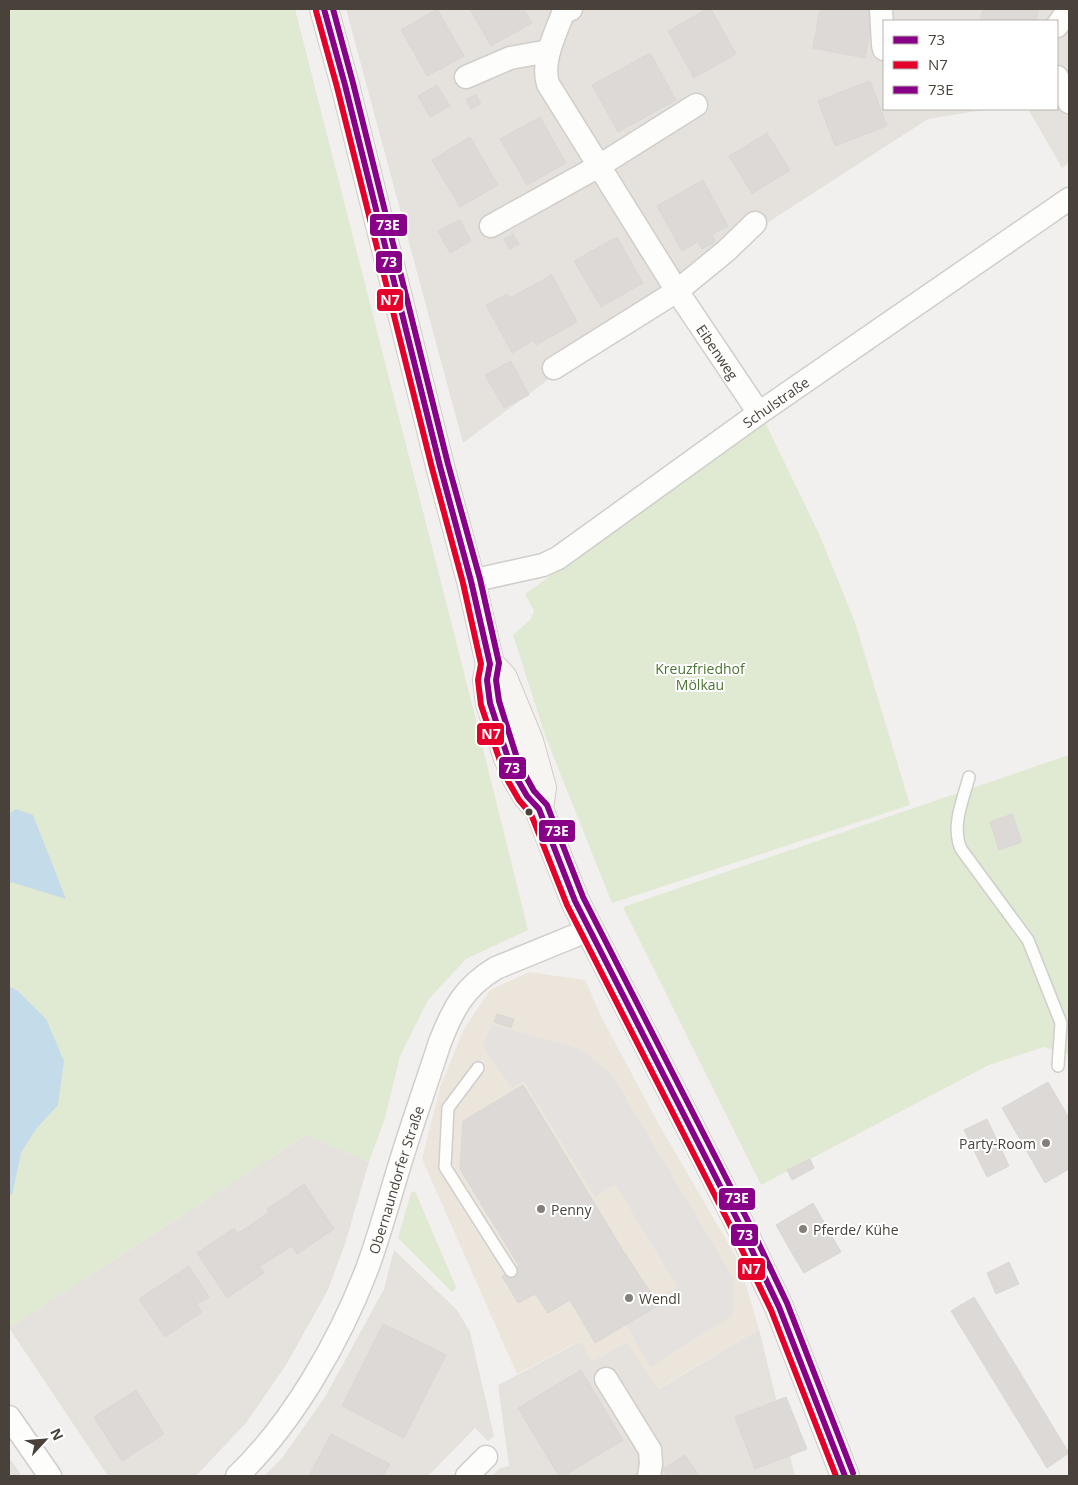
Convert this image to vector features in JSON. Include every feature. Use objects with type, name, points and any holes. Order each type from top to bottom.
[{"type":"street","points":[[324,9],[471,581],[490,664],[503,678],[529,741],[542,788],[539,809],[575,901],[736,1216],[779,1307],[846,1476]]},
{"type":"street","points":[[881,9],[883,45]]},
{"type":"street","points":[[1058,25],[1069,9]]},
{"type":"street","name":"Eibenweg","points":[[562,10],[549,51],[546,76],[548,84],[676,291],[759,413]]},
{"type":"street","points":[[466,77],[510,58],[549,51]]},
{"type":"street","points":[[1058,79],[1069,102]]},
{"type":"street","points":[[492,226],[599,166],[696,106]]},
{"type":"street","name":"Schulstraße","points":[[471,581],[543,565],[558,558],[759,413],[1069,199]]},
{"type":"street","points":[[554,368],[676,291],[726,251],[755,223]]},
{"type":"street","name":"Obernaundorfer Straße","points":[[237,1476],[277,1433],[308,1388],[348,1314],[367,1269],[431,1070],[453,1011],[462,996],[485,975],[496,968],[589,930]]},
{"type":"street","points":[[606,1380],[650,1450],[651,1464],[649,1476]]},
{"type":"street","points":[[9,1418],[50,1476]]},
{"type":"street","points":[[467,1476],[486,1457]]},
{"type":"lane","points":[[969,777],[956,831],[957,840],[961,849],[1028,940],[1061,1023],[1058,1066]]},
{"type":"lane","points":[[478,1068],[448,1108],[445,1167],[511,1271]]},
{"type":"shaded area","points":[[346,9],[1069,9],[1069,163],[1062,168],[1029,110],[1058,110],[1058,20],[883,20],[883,110],[984,110],[928,119],[702,265],[463,443]]},
{"type":"shaded area","points":[[529,972],[585,980],[602,1018],[658,1123],[739,1262],[759,1329],[658,1389],[627,1343],[592,1361],[580,1341],[517,1374],[422,1159],[440,1087],[464,1029],[490,990]]},
{"type":"shaded area","points":[[492,1025],[581,1049],[612,1075],[734,1279],[733,1315],[650,1367],[626,1324],[659,1305],[677,1286],[615,1184],[595,1197],[524,1081],[512,1088],[483,1046]]},
{"type":"shaded area","points":[[306,1135],[369,1162],[345,1244],[328,1290],[286,1365],[246,1423],[196,1476],[108,1476],[9,1328]]},
{"type":"shaded area","points":[[394,1250],[457,1310],[470,1332],[494,1436],[488,1441],[475,1428],[428,1476],[264,1476],[282,1458],[325,1397],[384,1289]]},
{"type":"shaded area","points":[[759,1329],[795,1476],[492,1476],[500,1468],[509,1466],[498,1385],[581,1341],[592,1361],[627,1342],[659,1389]]},
{"type":"shaded area","points":[[9,1457],[22,1476],[9,1476]]},
{"type":"green space","points":[[9,9],[295,9],[528,930],[466,959],[428,1000],[400,1056],[385,1118],[369,1162],[306,1135],[9,1328]]},
{"type":"green space","name":"Kreuzfriedhof Mölkau","points":[[765,422],[820,536],[855,622],[910,805],[612,903],[545,735],[513,635],[530,620],[534,611],[525,594]]},
{"type":"green space","points":[[1069,755],[1069,1055],[1044,1047],[989,1065],[761,1185],[623,907]]},
{"type":"green space","points":[[415,1191],[456,1287],[452,1292],[398,1238],[411,1193]]},
{"type":"water","points":[[16,809],[33,815],[66,899],[11,882],[9,887],[9,814]]},
{"type":"water","points":[[9,986],[18,991],[46,1019],[64,1061],[58,1105],[36,1129],[21,1153],[12,1195],[9,1194]]},
{"type":"building","points":[[437,9],[464,56],[427,76],[401,30]]},
{"type":"building","points":[[470,9],[524,9],[532,23],[491,46]]},
{"type":"building","points":[[707,9],[711,9],[736,54],[694,78],[668,31]]},
{"type":"building","points":[[820,9],[874,9],[865,58],[813,48]]},
{"type":"building","points":[[983,9],[1039,9],[1036,20],[980,20]]},
{"type":"building","points":[[650,53],[676,100],[618,132],[592,85]]},
{"type":"building","points":[[870,81],[887,126],[835,146],[818,101]]},
{"type":"building","points":[[437,85],[450,106],[430,117],[418,96]]},
{"type":"building","points":[[476,95],[481,104],[471,109],[466,99]]},
{"type":"building","points":[[540,117],[566,163],[527,185],[500,139]]},
{"type":"building","points":[[767,133],[790,170],[752,194],[729,156]]},
{"type":"building","points":[[470,137],[498,185],[460,207],[432,160]]},
{"type":"building","points":[[703,180],[728,226],[712,234],[715,242],[702,249],[698,242],[682,251],[657,206]]},
{"type":"building","points":[[460,220],[471,241],[450,253],[438,231]]},
{"type":"building","points":[[513,234],[519,244],[509,249],[504,239]]},
{"type":"building","points":[[617,237],[643,283],[601,307],[574,261]]},
{"type":"building","points":[[552,275],[577,322],[536,345],[534,340],[512,353],[486,305],[507,294],[510,298]]},
{"type":"building","points":[[511,361],[529,395],[504,408],[485,375]]},
{"type":"building","points":[[1012,814],[1022,842],[999,850],[990,822]]},
{"type":"building","points":[[497,1014],[514,1019],[511,1028],[494,1022]]},
{"type":"building","name":"Party-Room","points":[[1048,1082],[1069,1118],[1069,1169],[1045,1183],[1002,1108]]},
{"type":"building","name":"Penny","points":[[523,1085],[622,1249],[659,1305],[595,1343],[570,1300],[548,1313],[535,1294],[518,1303],[502,1276],[519,1266],[460,1169],[463,1121]]},
{"type":"building","points":[[987,1119],[1009,1166],[987,1177],[964,1130]]},
{"type":"building","points":[[810,1159],[814,1168],[792,1180],[787,1170]]},
{"type":"building","points":[[304,1184],[334,1229],[297,1254],[267,1209]]},
{"type":"building","name":"Pferde/ Kühe","points":[[813,1203],[830,1233],[793,1255],[776,1225]]},
{"type":"building","points":[[269,1212],[291,1246],[270,1260],[248,1227]]},
{"type":"building","points":[[248,1227],[270,1260],[260,1266],[238,1233]]},
{"type":"building","points":[[234,1228],[264,1273],[227,1298],[197,1253]]},
{"type":"building","points":[[830,1233],[841,1252],[804,1273],[793,1255]]},
{"type":"building","points":[[1009,1262],[1019,1284],[996,1294],[987,1273]]},
{"type":"building","points":[[189,1266],[209,1297],[197,1304],[177,1274]]},
{"type":"building","points":[[177,1274],[202,1312],[165,1337],[139,1299]]},
{"type":"building","points":[[974,1297],[1069,1453],[1047,1468],[951,1311]]},
{"type":"building","points":[[383,1324],[446,1355],[404,1438],[342,1406]]},
{"type":"building","points":[[581,1370],[623,1440],[563,1476],[559,1476],[518,1408]]},
{"type":"building","points":[[136,1390],[164,1434],[122,1461],[94,1417]]},
{"type":"building","points":[[786,1397],[807,1449],[755,1469],[735,1417]]},
{"type":"building","points":[[331,1434],[390,1464],[383,1476],[309,1476]]},
{"type":"building","points":[[685,1455],[699,1476],[667,1476],[663,1469]]},
{"type":"transit line","name":"73","points":[[324,9],[471,581],[490,664],[487,680],[490,703],[508,758],[527,796],[539,809],[575,901],[740,1225],[779,1307],[845,1476]]},
{"type":"transit line","name":"73E","points":[[333,9],[448,464],[480,579],[499,663],[496,680],[499,701],[516,755],[534,791],[547,805],[583,897],[748,1221],[787,1303],[853,1473]]},
{"type":"transit line","name":"N7","points":[[316,11],[463,583],[481,664],[478,680],[481,705],[500,761],[508,781],[519,800],[531,814],[567,905],[732,1229],[771,1310],[836,1476]]},
{"type":"place","name":"Party-Room","points":[[1046,1143]]},
{"type":"place","name":"Penny","points":[[541,1209]]},
{"type":"place","name":"Pferde/ Kühe","points":[[803,1229]]},
{"type":"place","name":"Wendl","points":[[629,1298]]}]
